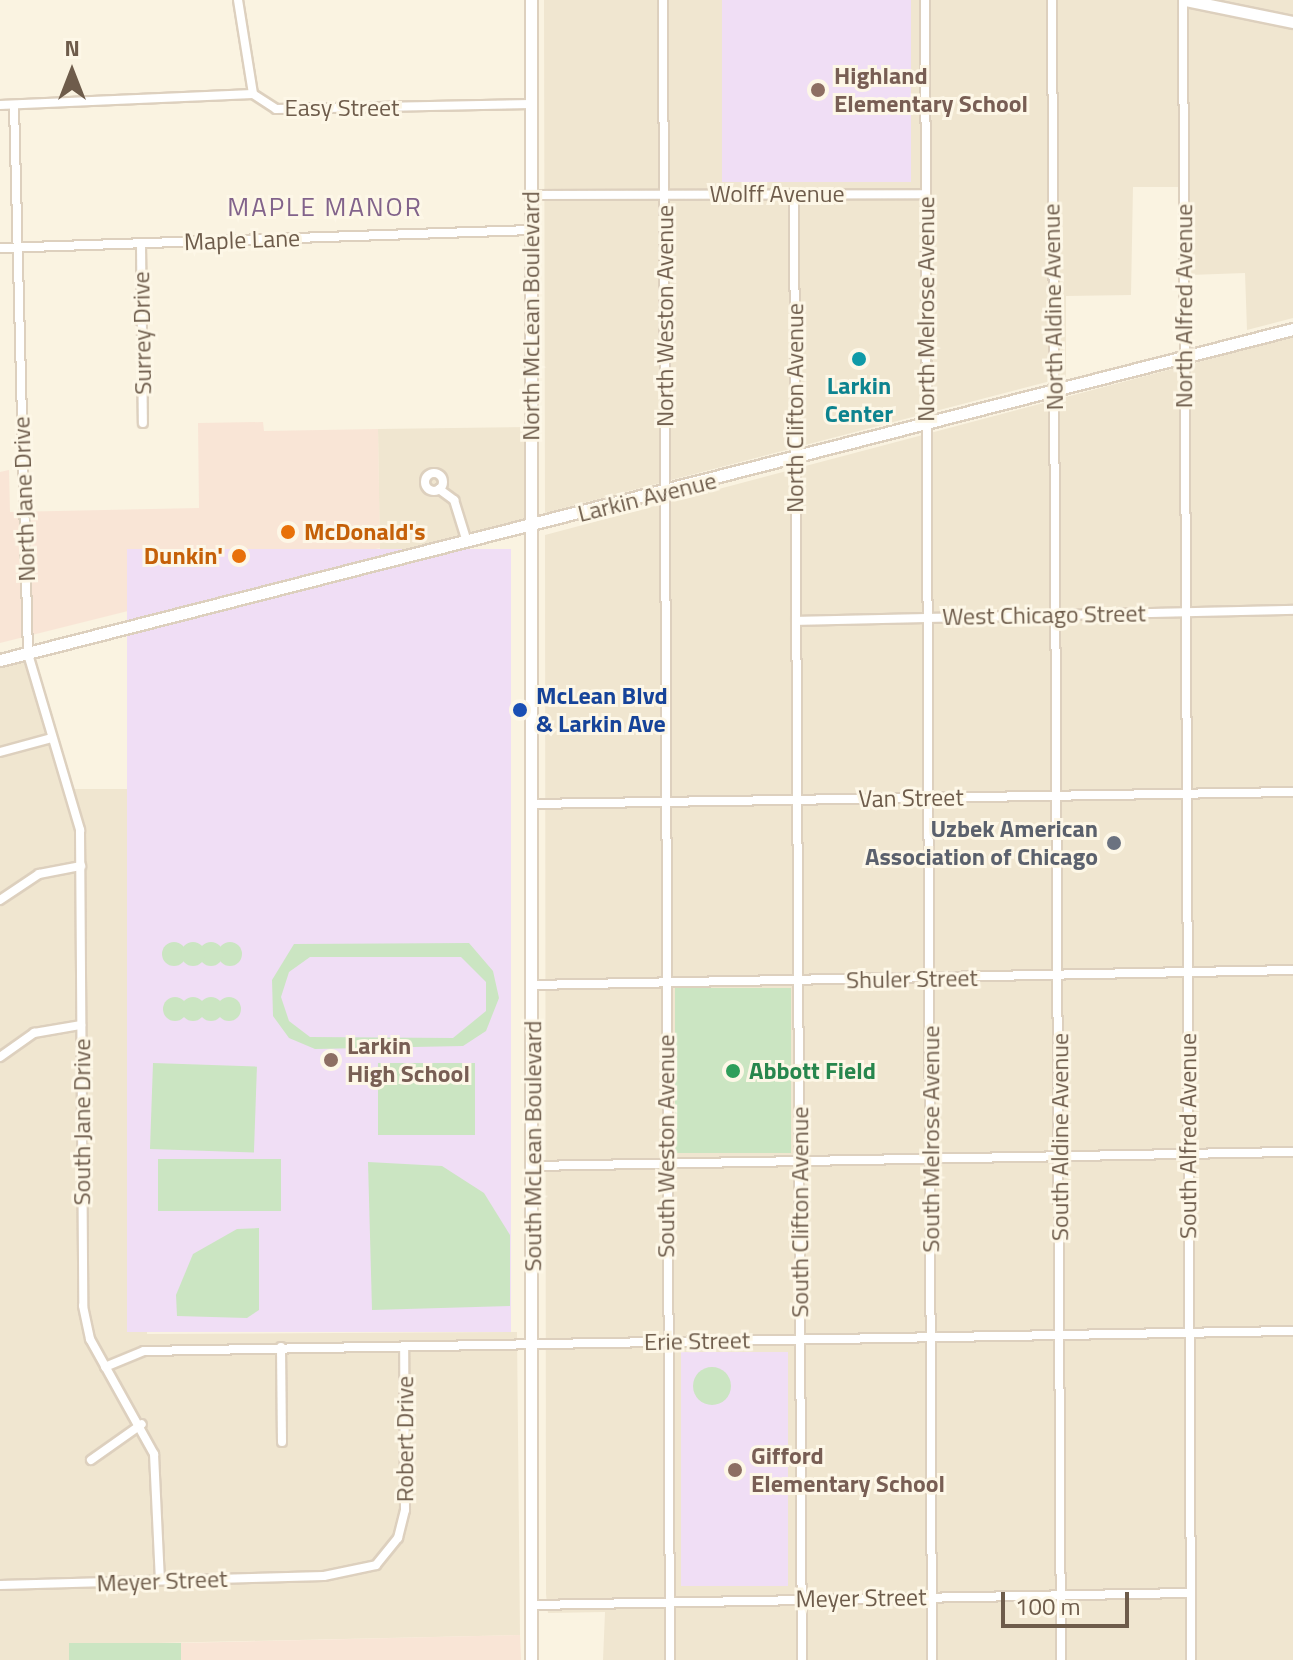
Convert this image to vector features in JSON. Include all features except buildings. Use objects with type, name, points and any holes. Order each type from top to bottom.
[{"type":"main road","name":"North McLean Boulevard","points":[[530,632],[531,0]]},
{"type":"main road","points":[[1184,0],[1293,22]]},
{"type":"main road","name":"Larkin Avenue","points":[[0,660],[666,493],[1293,329]]},
{"type":"main road","name":"South McLean Boulevard","points":[[530,632],[535,1344],[531,1660]]},
{"type":"street","name":"Easy Street","points":[[238,0],[253,94],[296,113],[531,104]]},
{"type":"street","name":"North Weston Avenue","points":[[663,0],[665,632]]},
{"type":"street","name":"North Melrose Avenue","points":[[925,0],[927,617]]},
{"type":"street","name":"North Aldine Avenue","points":[[1052,0],[1055,615]]},
{"type":"street","name":"North Alfred Avenue","points":[[1184,0],[1185,612]]},
{"type":"street","points":[[0,105],[253,94]]},
{"type":"street","name":"North Jane Drive","points":[[14,105],[28,654]]},
{"type":"street","name":"Wolff Avenue","points":[[532,195],[926,194]]},
{"type":"street","name":"North Clifton Avenue","points":[[794,195],[796,621]]},
{"type":"street","name":"Maple Lane","points":[[0,248],[532,230]]},
{"type":"street","name":"Surrey Drive","points":[[141,244],[143,423]]},
{"type":"street","points":[[439,489],[454,500],[467,542]]},
{"type":"street","name":"West Chicago Street","points":[[796,621],[1293,610]]},
{"type":"street","name":"South Alfred Avenue","points":[[1185,612],[1191,1660]]},
{"type":"street","name":"South Aldine Avenue","points":[[1055,615],[1059,795],[1061,1660]]},
{"type":"street","name":"South Melrose Avenue","points":[[927,617],[932,1660]]},
{"type":"street","name":"South Clifton Avenue","points":[[796,621],[802,1660]]},
{"type":"street","name":"South Weston Avenue","points":[[665,632],[670,1660]]},
{"type":"street","name":"South Jane Drive","points":[[28,654],[76,810],[81,866],[83,1306],[105,1367],[142,1424],[157,1469],[160,1580]]},
{"type":"street","points":[[0,752],[52,738]]},
{"type":"street","name":"Van Street","points":[[530,804],[1293,792]]},
{"type":"street","points":[[0,900],[39,874],[81,866]]},
{"type":"street","name":"Shuler Street","points":[[532,985],[1293,970]]},
{"type":"street","points":[[0,1057],[34,1033],[81,1025]]},
{"type":"street","points":[[533,1166],[1293,1152]]},
{"type":"street","name":"Erie Street","points":[[105,1367],[144,1351],[1293,1331]]},
{"type":"street","name":"Robert Drive","points":[[324,1576],[376,1565],[403,1525],[404,1346]]},
{"type":"street","points":[[281,1347],[282,1442]]},
{"type":"street","points":[[91,1460],[142,1424]]},
{"type":"street","name":"Meyer Street","points":[[0,1585],[324,1576]]},
{"type":"street","name":"Meyer Street","points":[[533,1605],[1190,1593]]},
{"type":"shaded area","points":[[544,0],[1293,0],[1293,318],[1247,330],[1245,273],[1190,275],[1189,187],[1133,187],[1131,295],[1066,296],[1066,377],[545,513]]},
{"type":"shaded area","name":"Highland Elementary School","points":[[722,0],[911,0],[911,182],[722,182]]},
{"type":"shaded area","points":[[1293,337],[1293,1660],[603,1660],[605,1612],[548,1613],[546,1594],[545,535]]},
{"type":"shaded area","points":[[263,422],[264,431],[378,429],[380,548],[0,643],[0,472],[9,470],[10,512],[199,508],[198,423]]},
{"type":"shaded area","points":[[528,427],[529,524],[380,562],[378,429]]},
{"type":"shaded area","name":"Larkin High School","points":[[127,549],[511,549],[511,1332],[127,1332]]},
{"type":"shaded area","points":[[26,657],[63,789],[144,789],[147,1334],[517,1332],[520,1635],[69,1645],[69,1660],[0,1660],[0,663]]},
{"type":"shaded area","name":"Gifford Elementary School","points":[[681,1352],[788,1352],[788,1586],[681,1586]]},
{"type":"shaded area","points":[[520,1635],[521,1660],[181,1660],[181,1643]]},
{"type":"green space","points":[[174,942],[185,949],[186,954],[179,965],[174,966],[163,959],[162,954],[169,943]]},
{"type":"green space","points":[[193,942],[204,949],[205,954],[198,965],[193,966],[182,959],[181,954],[188,943]]},
{"type":"green space","points":[[211,942],[222,949],[223,954],[216,965],[211,966],[200,959],[199,954],[206,943]]},
{"type":"green space","points":[[230,942],[241,949],[242,954],[235,965],[230,966],[219,959],[218,954],[225,943]]},
{"type":"green space","points":[[469,943],[493,971],[499,998],[486,1031],[463,1046],[315,1049],[289,1038],[273,1016],[272,980],[294,944]],"holes":[[[310,957],[461,957],[486,982],[486,1011],[453,1038],[310,1037],[289,1021],[281,997],[289,972]]]},
{"type":"green space","name":"Abbott Field","points":[[675,988],[791,988],[791,1153],[675,1153]]},
{"type":"green space","points":[[175,997],[186,1004],[187,1009],[180,1020],[175,1021],[164,1014],[163,1009],[170,998]]},
{"type":"green space","points":[[193,997],[204,1004],[205,1009],[198,1020],[193,1021],[182,1014],[181,1009],[188,998]]},
{"type":"green space","points":[[211,997],[222,1004],[223,1009],[216,1020],[211,1021],[200,1014],[199,1009],[206,998]]},
{"type":"green space","points":[[229,997],[240,1004],[241,1009],[234,1020],[229,1021],[218,1014],[217,1009],[224,998]]},
{"type":"green space","points":[[153,1063],[257,1067],[254,1153],[150,1149]]},
{"type":"green space","points":[[378,1063],[475,1063],[475,1135],[378,1135]]},
{"type":"green space","points":[[158,1159],[281,1159],[281,1211],[158,1211]]},
{"type":"green space","points":[[368,1162],[442,1166],[484,1193],[510,1235],[510,1306],[372,1310]]},
{"type":"green space","points":[[259,1228],[259,1310],[247,1318],[177,1316],[176,1295],[193,1254],[237,1229]]},
{"type":"green space","points":[[712,1367],[725,1373],[731,1386],[725,1399],[712,1405],[699,1399],[693,1386],[699,1373]]},
{"type":"green space","points":[[69,1643],[181,1643],[181,1660],[69,1660]]},
{"type":"place","name":"Highland Elementary School","points":[[818,90]]},
{"type":"place","name":"Larkin Center","points":[[859,359]]},
{"type":"place","name":"McDonald's","points":[[288,532]]},
{"type":"place","name":"Dunkin'","points":[[239,556]]},
{"type":"place","name":"McLean Blvd & Larkin Ave","points":[[520,710]]},
{"type":"place","name":"Uzbek American Association of Chicago","points":[[1114,843]]},
{"type":"place","name":"Larkin High School","points":[[331,1060]]},
{"type":"place","name":"Abbott Field","points":[[733,1071]]},
{"type":"place","name":"Gifford Elementary School","points":[[735,1470]]},
{"type":"district","name":"MAPLE MANOR","points":[[325,207]]}]
